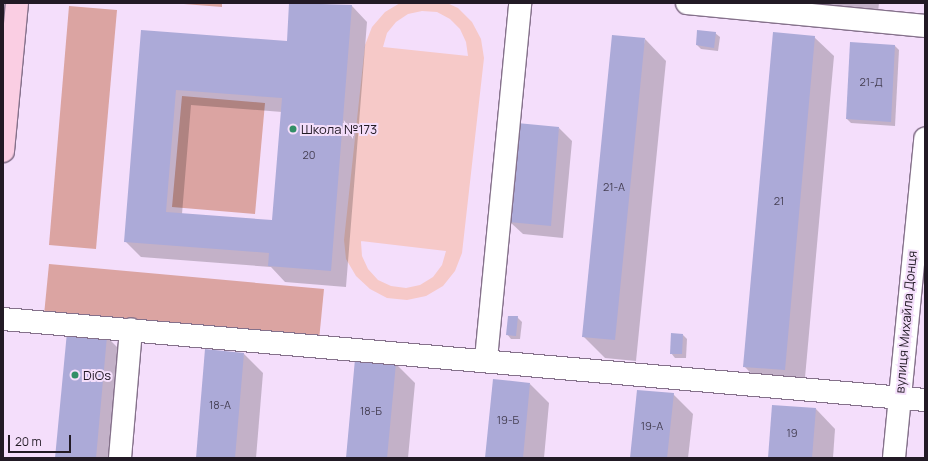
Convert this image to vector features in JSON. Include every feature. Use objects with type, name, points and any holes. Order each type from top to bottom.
[{"type":"main road","points":[[3,151],[4,126],[17,3]]},
{"type":"street","points":[[486,359],[520,3]]},
{"type":"street","points":[[687,3],[925,26]]},
{"type":"street","name":"вулиця Михайла Донця","points":[[894,458],[925,139]]},
{"type":"street","points":[[3,318],[486,359],[925,400]]},
{"type":"street","points":[[120,458],[131,329]]},
{"type":"shaded area","points":[[171,3],[222,3],[222,7]]},
{"type":"shaded area","points":[[400,3],[447,3],[458,8],[472,22],[481,39],[484,58],[462,253],[455,271],[443,286],[426,296],[407,300],[387,298],[370,289],[356,276],[346,259],[344,240],[365,45],[372,27],[385,12]],"holes":[[[422,11],[437,12],[450,19],[460,29],[466,42],[468,56],[383,47],[387,33],[396,22],[408,14]],[[361,241],[446,251],[442,265],[433,277],[420,285],[406,288],[391,286],[378,280],[368,269],[362,256]]]},
{"type":"shaded area","points":[[69,6],[117,10],[96,249],[49,245]]},
{"type":"shaded area","points":[[182,96],[265,103],[255,214],[172,207]]},
{"type":"shaded area","points":[[49,264],[324,289],[319,340],[44,315]]},
{"type":"building","points":[[289,3],[352,5],[331,271],[268,266],[269,253],[124,242],[141,30],[287,41]],"holes":[[[176,90],[282,98],[272,220],[166,212]]]},
{"type":"building","points":[[697,30],[716,32],[714,48],[696,45]]},
{"type":"building","points":[[773,32],[815,36],[785,370],[743,367]]},
{"type":"building","points":[[612,35],[645,38],[615,340],[582,337]]},
{"type":"building","points":[[850,42],[895,45],[891,122],[846,119]]},
{"type":"building","points":[[517,123],[559,127],[551,226],[509,222]]},
{"type":"building","points":[[508,316],[518,316],[516,336],[506,335]]},
{"type":"building","points":[[67,332],[107,336],[96,458],[55,458]]},
{"type":"building","points":[[671,333],[683,334],[682,354],[670,354]]},
{"type":"building","points":[[205,349],[244,353],[235,458],[196,458]]},
{"type":"building","points":[[355,359],[396,363],[387,458],[346,458]]},
{"type":"building","points":[[493,379],[530,383],[523,458],[485,458]]},
{"type":"building","points":[[637,390],[674,393],[667,458],[630,458]]},
{"type":"building","points":[[772,405],[816,408],[812,458],[768,458]]},
{"type":"place","name":"Школа №173","points":[[293,129]]},
{"type":"place","name":"DiOs","points":[[75,375]]}]
